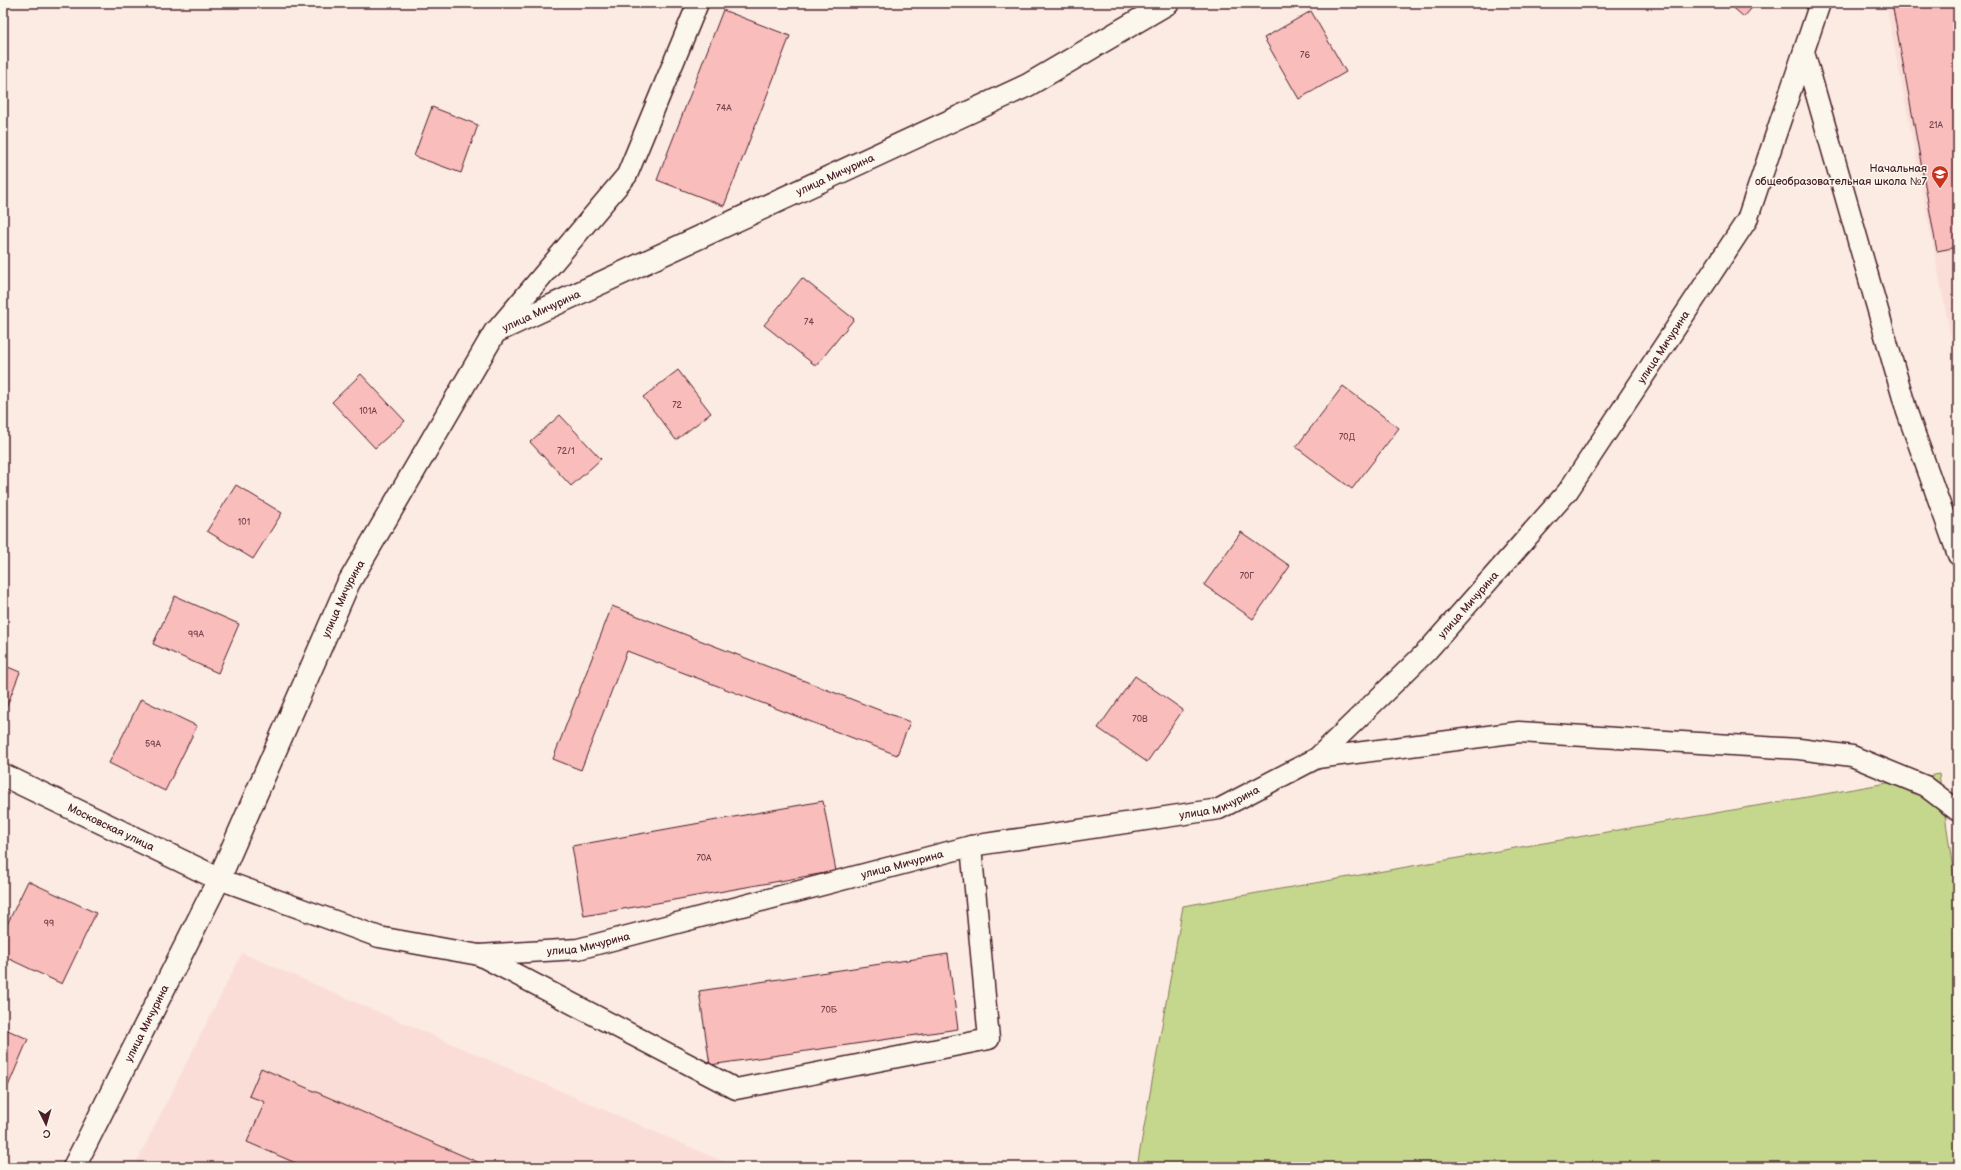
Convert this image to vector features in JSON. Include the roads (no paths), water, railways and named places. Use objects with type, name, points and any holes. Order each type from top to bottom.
[{"type":"street","name":"улица Мичурина","points":[[74,1167],[219,879],[348,584],[495,332],[1028,84],[1168,3]]},
{"type":"street","name":"Московская улица","points":[[3,775],[219,879]]},
{"type":"lane","name":"улица Мичурина","points":[[495,332],[627,175],[698,3]]},
{"type":"lane","name":"улица Мичурина","points":[[219,879],[379,937],[479,955],[578,949],[971,846],[1219,809],[1317,758],[1428,650],[1568,491],[1747,220],[1820,3]]},
{"type":"lane","points":[[1804,52],[1907,412],[1958,555]]},
{"type":"lane","points":[[1317,758],[1519,732],[1799,749],[1852,756],[1925,786],[1958,811]]},
{"type":"lane","points":[[479,955],[736,1089],[989,1040],[971,846]]},
{"type":"place","name":"Начальная общеобразовательная школа №7","points":[[1940,189]]}]
